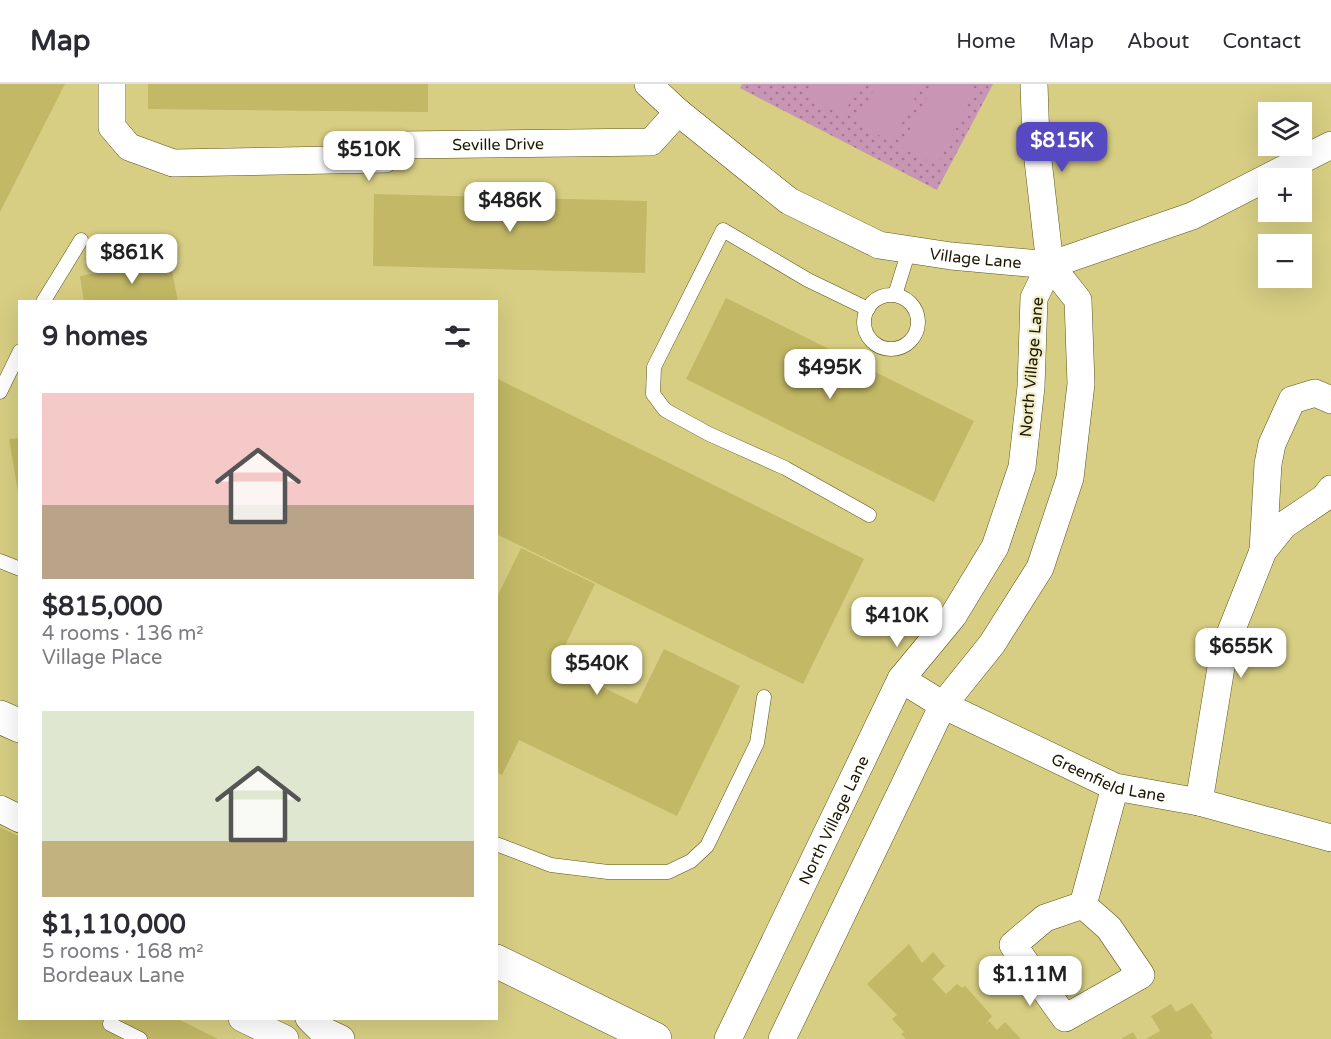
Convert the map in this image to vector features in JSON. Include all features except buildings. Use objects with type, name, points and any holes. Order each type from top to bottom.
[{"type":"street","name":"Seville Drive","points":[[112,84],[112,128],[129,147],[173,163],[385,159],[399,145],[651,142],[678,112]]},
{"type":"street","name":"Village Lane","points":[[648,84],[678,112],[789,201],[879,245],[951,256],[1050,265],[1192,216],[1331,146]]},
{"type":"street","points":[[1034,84],[1036,142],[1050,265]]},
{"type":"street","name":"North Village Lane","points":[[728,1039],[901,679],[952,616],[995,547],[1022,467],[1031,387],[1034,298],[1050,265],[1078,300],[1081,384],[1070,478],[1040,568],[992,644],[943,705],[782,1039]]},
{"type":"street","points":[[1263,551],[1268,464],[1272,444],[1292,400],[1315,393],[1331,399]]},
{"type":"street","points":[[1199,802],[1224,649],[1263,551],[1284,525],[1324,498],[1331,489]]},
{"type":"street","name":"Greenfield Lane","points":[[901,679],[943,705],[1115,787],[1199,802],[1331,838]]},
{"type":"street","points":[[0,717],[18,725]]},
{"type":"street","points":[[1083,905],[1115,787]]},
{"type":"street","points":[[0,809],[18,818]]},
{"type":"street","points":[[1083,905],[1109,928],[1141,975],[1065,1018],[1013,945],[1045,918],[1083,905]]},
{"type":"street","points":[[498,962],[655,1039]]},
{"type":"street","points":[[247,1020],[285,1039]]},
{"type":"street","points":[[311,1020],[320,1029],[341,1039]]},
{"type":"lane","points":[[868,309],[780,264],[723,230],[654,367],[653,394],[665,410],[710,434],[785,468],[869,515]]},
{"type":"lane","points":[[44,300],[81,240]]},
{"type":"lane","points":[[895,295],[909,250]]},
{"type":"lane","points":[[886,295],[895,295],[912,304],[917,313],[917,331],[909,342],[898,348],[884,348],[871,340],[865,327],[865,316],[872,302],[886,295]]},
{"type":"lane","points":[[0,392],[18,355]]},
{"type":"lane","points":[[0,561],[18,568]]},
{"type":"lane","points":[[498,845],[551,865],[608,872],[668,872],[691,861],[706,846],[757,743],[764,697]]},
{"type":"lane","points":[[111,1020],[110,1024],[140,1039]]},
{"type":"shaded area","points":[[742,84],[993,84],[937,190],[740,88]]},
{"type":"shaded area","points":[[814,84],[859,84],[843,116],[807,97]]},
{"type":"shaded area","points":[[877,84],[922,84],[892,142],[856,123]]},
{"type":"shaded area","points":[[934,84],[967,84],[976,89],[937,165],[901,147]]}]
